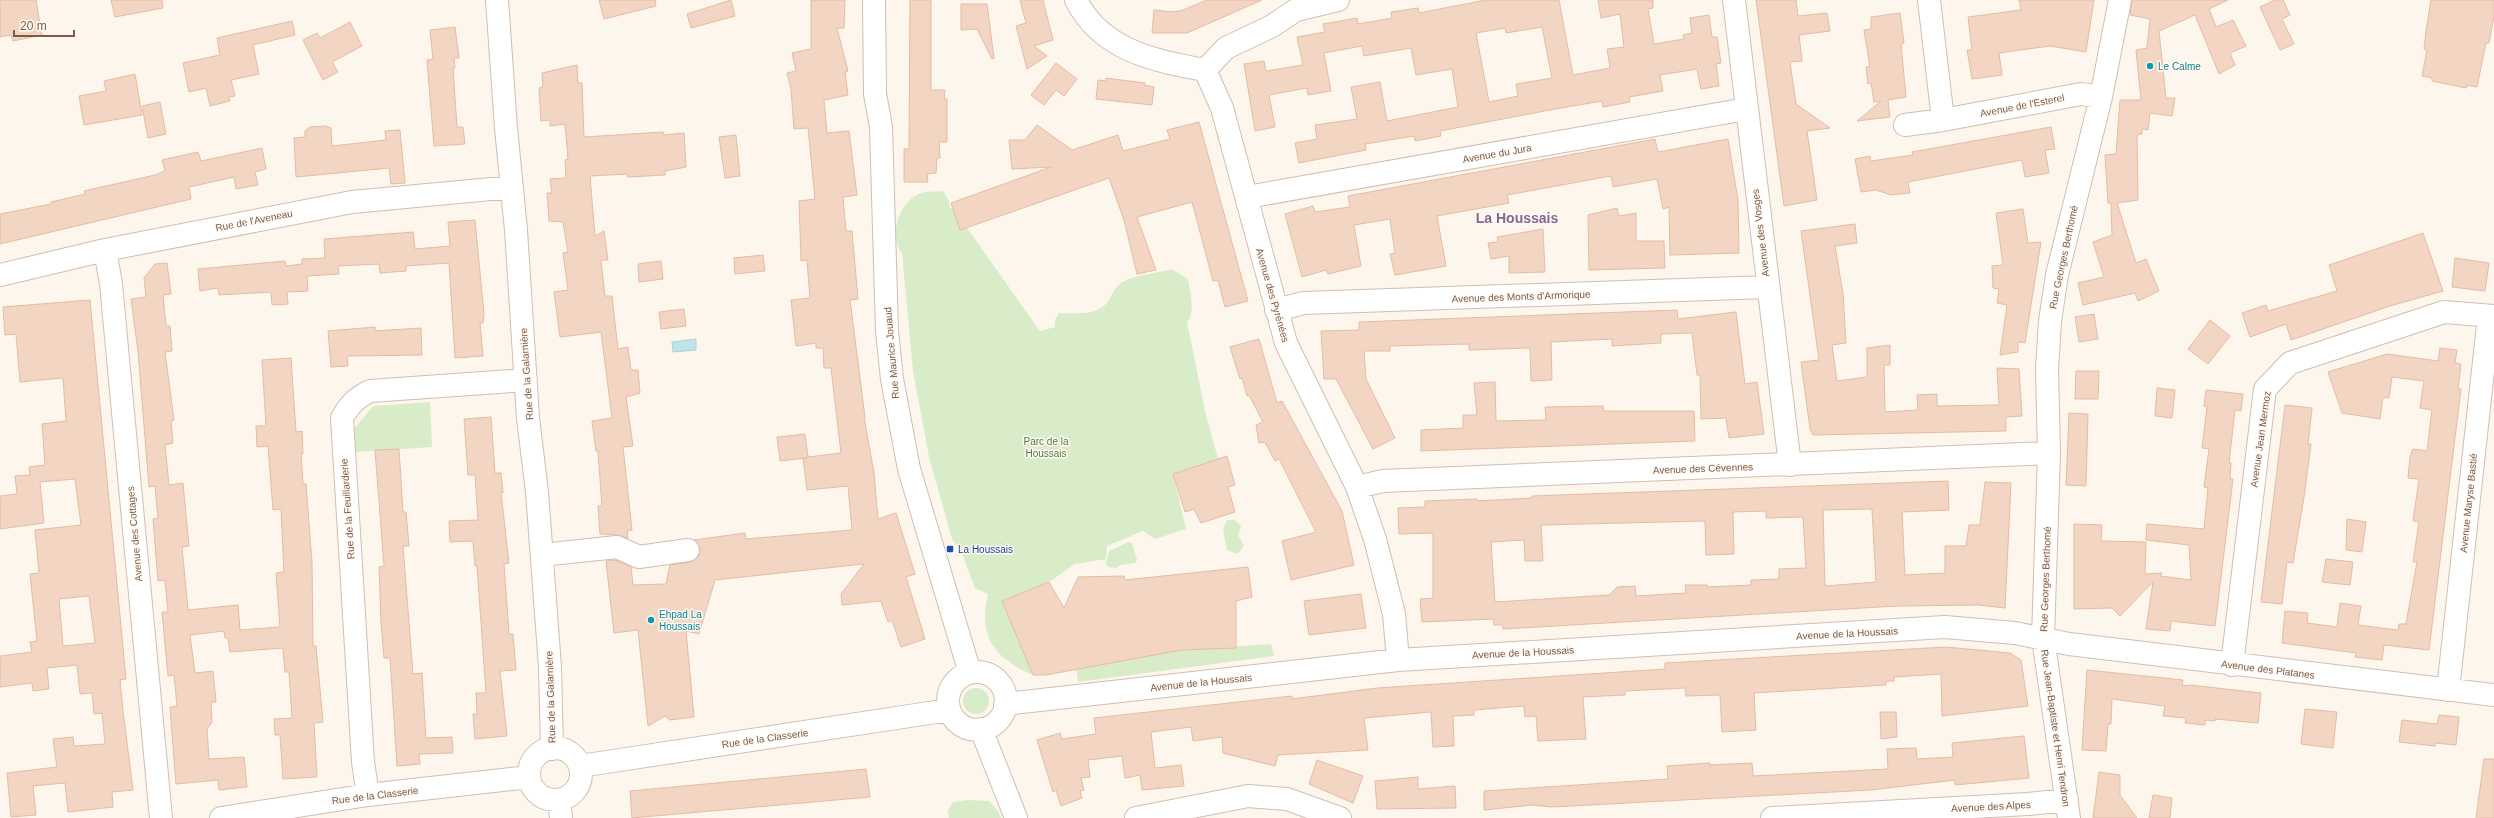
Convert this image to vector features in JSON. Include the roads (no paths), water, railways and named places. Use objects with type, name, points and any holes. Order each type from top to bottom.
[{"type":"street","name":"Rue de la Galarnière","points":[[497,0],[526,380],[542,555],[550,667],[552,748]]},
{"type":"street","name":"Rue Maurice Jouaud","points":[[874,0],[875,94],[881,127],[887,331],[892,379],[909,470],[970,673]]},
{"type":"street","points":[[1076,0],[1090,22],[1120,46],[1166,63],[1205,70],[1226,48],[1272,26],[1294,5],[1338,0]]},
{"type":"street","name":"Avenue des Vosges","points":[[1734,0],[1767,287],[1790,465]]},
{"type":"street","points":[[1930,0],[1943,120]]},
{"type":"street","name":"Rue Georges Berthomé","points":[[2043,638],[2049,453],[2047,369],[2050,321],[2058,275],[2100,97],[2120,0]]},
{"type":"street","name":"Avenue des Pyrénées","points":[[1205,70],[1222,108],[1286,343],[1358,487],[1375,539],[1394,614],[1398,660]]},
{"type":"street","name":"Avenue de l'Esterel","points":[[1906,125],[1943,120],[2081,94],[2100,97]]},
{"type":"street","name":"Avenue du Jura","points":[[1247,197],[1746,109]]},
{"type":"street","name":"Rue de l'Aveneau","points":[[0,275],[105,250],[352,202],[512,187]]},
{"type":"street","name":"Avenue des Cottages","points":[[105,250],[111,284],[161,818]]},
{"type":"street","name":"Avenue des Monts d'Armorique","points":[[1276,310],[1304,303],[1767,287]]},
{"type":"street","name":"Avenue Jean Mermoz","points":[[2232,665],[2264,389],[2290,363],[2437,314],[2444,312],[2491,316]]},
{"type":"street","name":"Avenue Maryse Bastié","points":[[2448,690],[2491,316]]},
{"type":"street","name":"Rue de la Feuillarderie","points":[[368,796],[363,762],[342,418],[350,404],[370,390],[526,380]]},
{"type":"street","name":"Avenue des Cévennes","points":[[1358,487],[1383,481],[1790,465],[2031,452],[2049,453]]},
{"type":"street","points":[[542,555],[617,547],[639,557],[688,550]]},
{"type":"street","name":"Avenue de la Houssais","points":[[1005,704],[1398,660],[1945,627],[2015,633],[2043,638]]},
{"type":"street","name":"Avenue des Platanes","points":[[2043,638],[2069,644],[2232,665],[2494,695]]},
{"type":"street","name":"Rue Jean-Baptiste et Henri Tendron","points":[[2043,638],[2068,809]]},
{"type":"street","points":[[970,673],[982,673],[993,677],[1004,692],[1005,704],[999,719],[991,726],[982,729],[964,727],[956,720],[950,710],[948,700],[950,690],[956,681],[970,673]]},
{"type":"street","name":"Rue de la Classerie","points":[[580,766],[950,710]]},
{"type":"street","points":[[982,729],[1016,818]]},
{"type":"street","points":[[552,748],[562,749],[571,753],[580,766],[581,780],[577,789],[569,796],[560,809],[540,796],[529,777],[534,759],[542,752],[552,748]]},
{"type":"street","name":"Rue de la Classerie","points":[[221,818],[298,811],[368,796],[529,777]]},
{"type":"street","points":[[1136,818],[1248,796],[1287,799],[1340,818]]},
{"type":"street","name":"Avenue des Alpes","points":[[1772,818],[2028,804],[2068,809]]},
{"type":"water","points":[[696,339],[696,350],[673,352],[672,342]]},
{"type":"place","name":"Le Calme","points":[[2150,66]]},
{"type":"place","name":"La Houssais","points":[[950,549]]},
{"type":"place","name":"Ehpad La Houssais","points":[[651,620]]},
{"type":"district","name":"La Houssais","points":[[1517,218]]},
{"type":"park label","name":"Parc de la Houssais","points":[[1046,446]]}]
